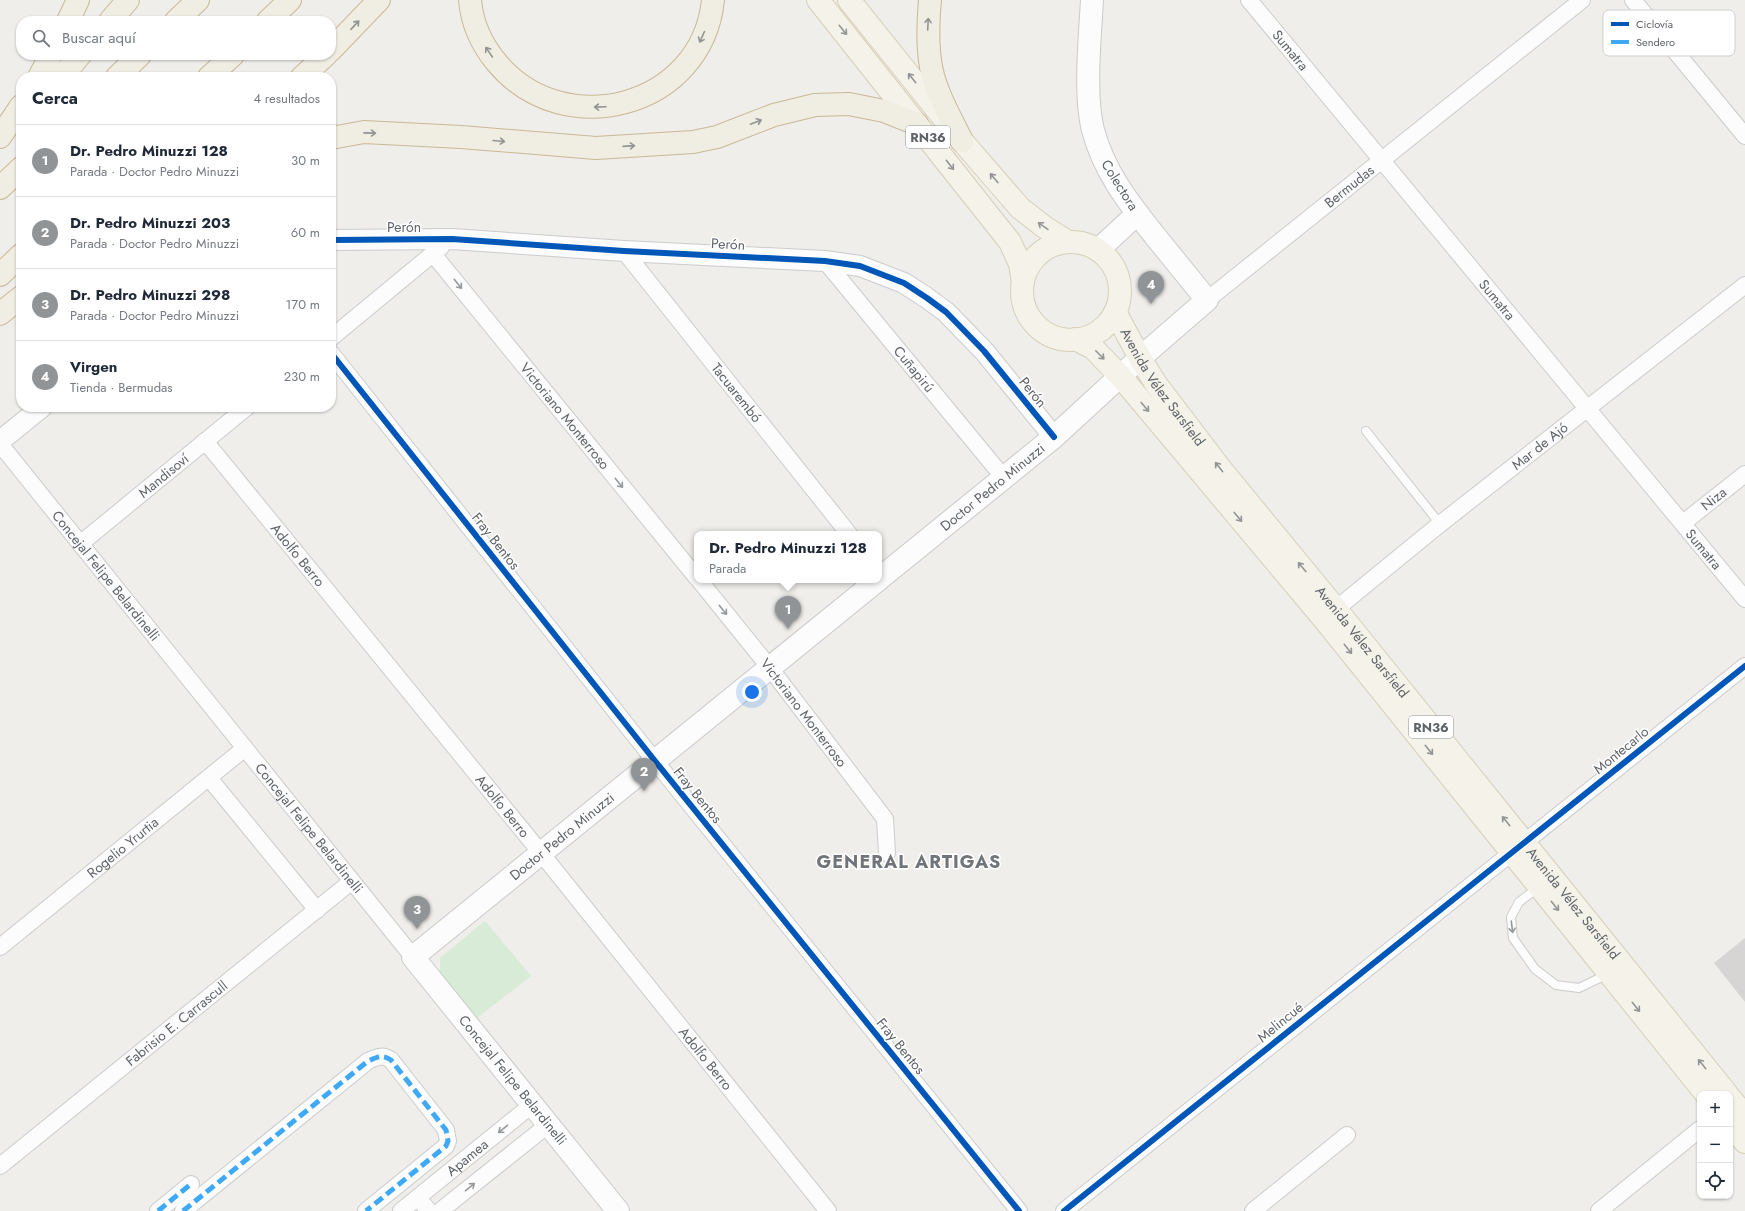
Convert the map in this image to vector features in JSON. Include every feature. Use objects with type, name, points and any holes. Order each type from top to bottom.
[{"type":"highway","points":[[70,16],[78,0]]},
{"type":"highway","points":[[114,16],[128,0]]},
{"type":"highway","points":[[181,16],[198,0]]},
{"type":"highway","points":[[273,16],[290,0]]},
{"type":"highway","points":[[336,45],[379,0]]},
{"type":"highway","points":[[470,0],[471,11],[477,33],[489,53],[504,72],[523,87],[542,97],[564,104],[585,107],[608,107],[643,97],[660,87],[676,74],[690,59],[701,41],[708,24],[713,0]]},
{"type":"highway","points":[[930,0],[928,29],[931,68],[945,106],[962,141]]},
{"type":"highway","points":[[42,72],[48,60]]},
{"type":"highway","points":[[66,72],[76,60]]},
{"type":"highway","points":[[122,72],[135,60]]},
{"type":"highway","points":[[215,72],[228,60]]},
{"type":"highway","points":[[307,72],[321,60]]},
{"type":"highway","points":[[336,137],[364,132],[454,137],[596,148],[685,143],[718,137],[774,115],[815,105],[849,104],[884,111],[917,124]]},
{"type":"highway","points":[[0,137],[16,113]]},
{"type":"highway","points":[[0,147],[16,129]]},
{"type":"highway","points":[[0,188],[16,173]]},
{"type":"highway","points":[[0,275],[16,260]]},
{"type":"highway","points":[[0,314],[16,301]]},
{"type":"main road","name":"RN36","points":[[818,0],[1010,242],[1020,264],[1025,307],[1039,328],[1050,335],[1062,339],[1087,337],[1099,331],[1108,322],[1115,312],[1119,300],[1120,287],[1118,274],[1112,263],[1098,250],[1080,242],[1068,242],[1055,245],[1039,255],[1027,270],[1023,282]]},
{"type":"main road","name":"RN36","points":[[849,0],[962,141],[1020,208],[1042,226],[1068,242]]},
{"type":"main road","name":"Colectora","points":[[1096,3],[1088,83],[1092,129],[1107,170],[1137,214],[1207,300]]},
{"type":"main road","points":[[1098,250],[1137,214]]},
{"type":"main road","name":"Bermudas","points":[[1121,377],[1140,358],[1207,300]]},
{"type":"main road","name":"Avenida Vélez Sarsfield","points":[[1115,312],[1156,384],[1220,468],[1336,608],[1518,847],[1540,886],[1704,1091]]},
{"type":"main road","name":"Avenida Vélez Sarsfield","points":[[1075,339],[1093,348],[1121,377],[1323,618],[1724,1091]]},
{"type":"main road","name":"Doctor Pedro Minuzzi","points":[[882,575],[1054,438],[1121,377]]},
{"type":"main road","name":"Doctor Pedro Minuzzi","points":[[413,957],[873,583]]},
{"type":"main road","name":"Concejal Felipe Belardinelli","points":[[413,957],[618,1211]]},
{"type":"main road","points":[[1733,1102],[1745,1116]]},
{"type":"main road","points":[[1732,1127],[1745,1142]]},
{"type":"street","name":"Sumatra","points":[[1249,0],[1745,598]]},
{"type":"street","name":"Bermudas","points":[[1207,300],[1582,0]]},
{"type":"street","points":[[1634,0],[1642,10]]},
{"type":"street","points":[[1680,56],[1745,136]]},
{"type":"street","points":[[336,334],[452,239]]},
{"type":"street","name":"Perón","points":[[336,240],[452,239],[624,251],[825,261],[860,266],[887,275],[904,283],[946,312],[984,351],[1054,438]]},
{"type":"street","name":"Tacuarembó","points":[[624,251],[846,531]]},
{"type":"street","name":"Victoriano Monterroso","points":[[434,254],[694,574]]},
{"type":"street","name":"Cuñapirú","points":[[825,261],[1004,478]]},
{"type":"street","name":"Mar de Ajó","points":[[1336,608],[1440,524],[1745,285]]},
{"type":"street","name":"Fray Bentos","points":[[336,359],[655,761],[1019,1211]]},
{"type":"street","points":[[0,442],[36,412]]},
{"type":"street","name":"Mandisoví","points":[[80,544],[241,412]]},
{"type":"street","name":"Adolfo Berro","points":[[205,441],[541,853],[828,1211]]},
{"type":"street","name":"Concejal Felipe Belardinelli","points":[[0,442],[80,544],[413,957]]},
{"type":"street","name":"Niza","points":[[1683,523],[1745,474]]},
{"type":"street","name":"Victoriano Monterroso","points":[[701,583],[770,668],[885,819],[887,854]]},
{"type":"street","name":"Montecarlo","points":[[1518,847],[1745,666]]},
{"type":"street","name":"Rogelio Yrurtia","points":[[0,947],[245,748]]},
{"type":"street","points":[[209,778],[317,910]]},
{"type":"street","name":"Melincué","points":[[1064,1211],[1518,847]]},
{"type":"street","name":"Fabrisio E. Carrascull","points":[[0,1166],[352,881]]},
{"type":"street","points":[[183,1211],[368,1061],[379,1056],[385,1056],[391,1060],[446,1130],[448,1141],[446,1146],[366,1211]]},
{"type":"street","name":"Apamea","points":[[401,1211],[533,1104]]},
{"type":"street","name":"Apamea","points":[[440,1211],[549,1124]]},
{"type":"street","points":[[1598,1211],[1697,1131]]},
{"type":"street","points":[[1252,1211],[1347,1135]]},
{"type":"street","points":[[158,1211],[191,1184]]},
{"type":"street","points":[[418,1198],[428,1211]]},
{"type":"lane","points":[[1366,431],[1440,524]]},
{"type":"lane","points":[[1540,886],[1519,902],[1511,918],[1513,938],[1535,969],[1556,985],[1579,988],[1609,973]]},
{"type":"green space","points":[[485,921],[531,976],[477,1018],[440,974],[440,958]]},
{"type":"building","points":[[1745,938],[1745,1002],[1714,963]]},
{"type":"marked path","points":[[183,1211],[368,1061],[377,1057],[382,1057],[391,1060],[446,1130],[448,1141],[446,1146],[366,1211]]},
{"type":"marked path","points":[[158,1211],[191,1184]]},
{"type":"cycle path","points":[[336,240],[452,239],[624,251],[825,261],[860,266],[904,283],[946,312],[984,351],[1054,437]]},
{"type":"cycle path","points":[[336,359],[655,761],[1019,1211]]},
{"type":"cycle path","points":[[1064,1211],[1745,666]]},
{"type":"place","name":"Virgen","points":[[1151,304]]},
{"type":"place","name":"Dr. Pedro Minuzzi 128","points":[[788,629]]},
{"type":"place","name":"Dr. Pedro Minuzzi 203","points":[[644,791]]},
{"type":"place","name":"Dr. Pedro Minuzzi 298","points":[[417,929]]},
{"type":"district","name":"GENERAL ARTIGAS","points":[[909,862]]}]
